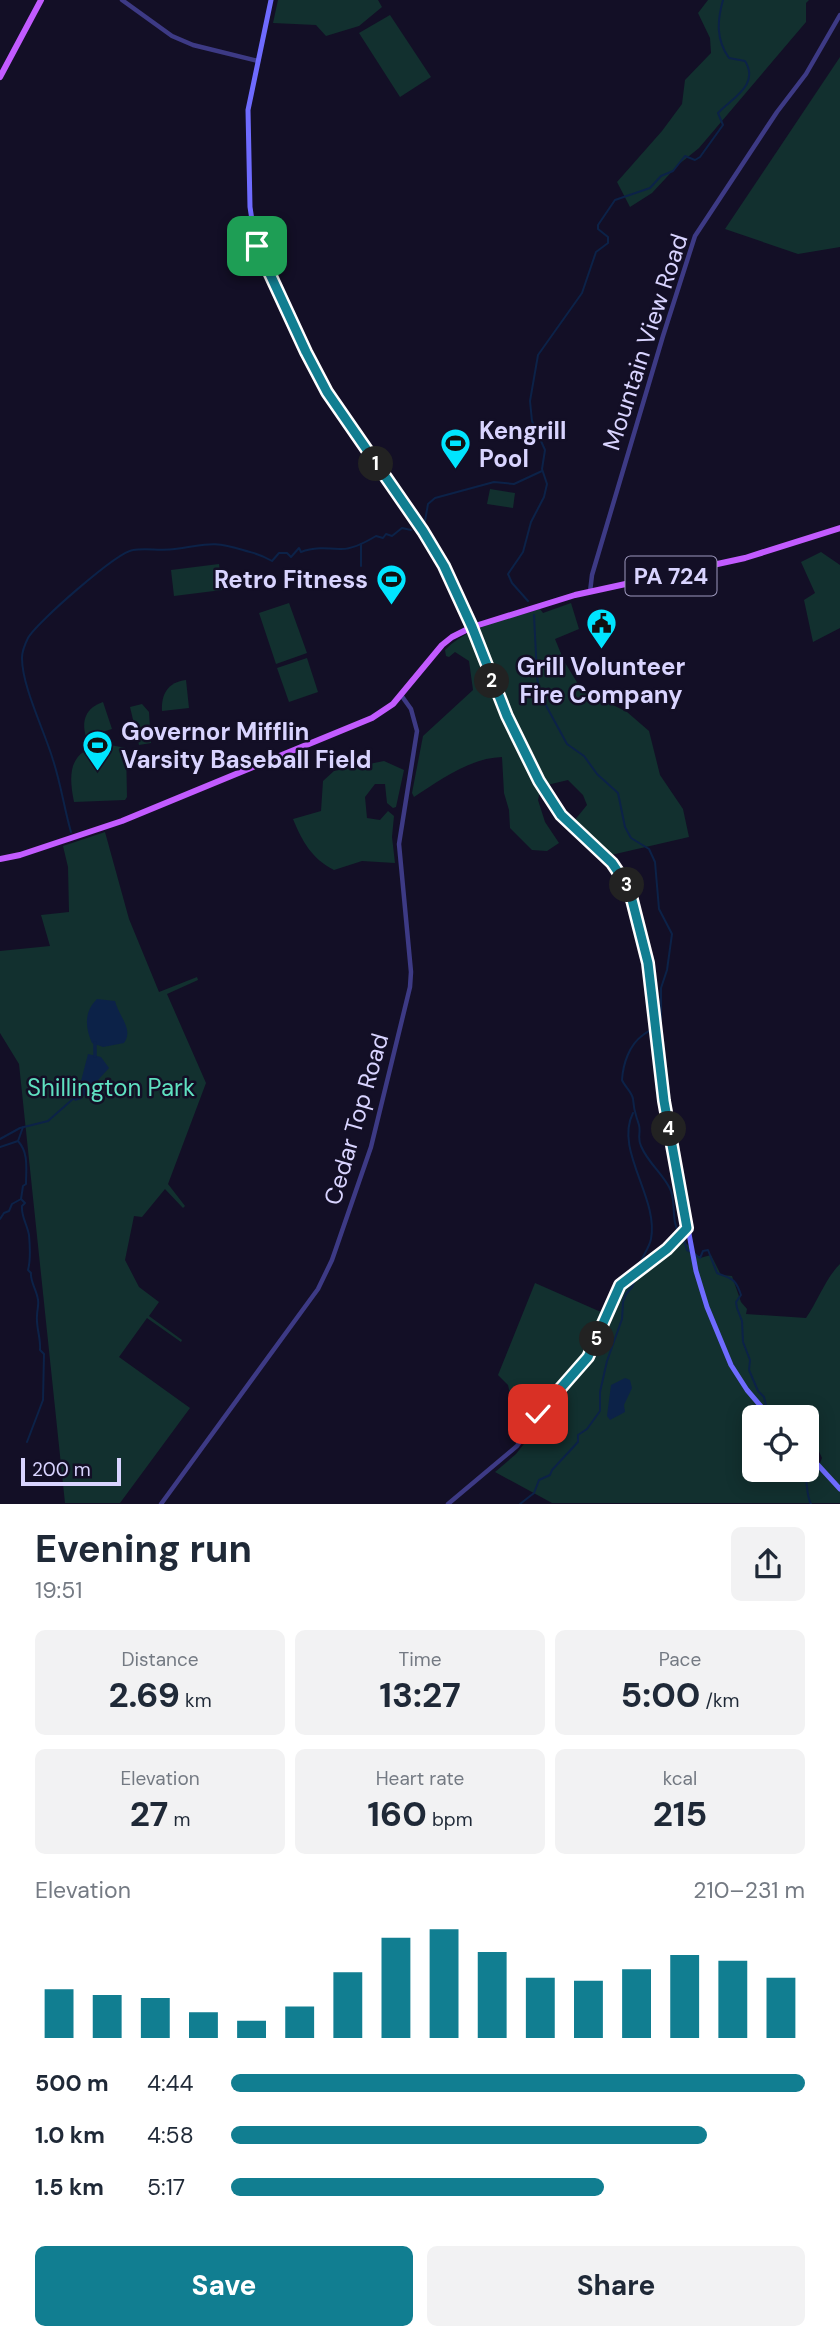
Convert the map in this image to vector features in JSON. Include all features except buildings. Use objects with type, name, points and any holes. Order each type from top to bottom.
[{"type":"main road","points":[[0,78],[41,0]]},
{"type":"main road","points":[[271,0],[248,119],[250,207],[255,240],[327,392],[437,552],[472,627],[507,716],[546,792],[569,824],[612,863],[629,888],[647,954],[665,1104],[692,1253],[707,1307],[726,1354],[742,1383],[760,1405]]},
{"type":"main road","name":"PA 724","points":[[2,857],[122,821],[372,718],[390,707],[442,645],[472,627],[590,592],[723,564],[840,528]]},
{"type":"main road","points":[[819,1465],[840,1489]]},
{"type":"street","points":[[122,0],[172,36],[192,45],[258,61]]},
{"type":"street","name":"Mountain View Road","points":[[590,592],[592,575],[637,421],[695,236],[777,112],[806,74],[840,15]]},
{"type":"street","name":"Cedar Top Road","points":[[162,1503],[318,1289],[332,1260],[371,1147],[411,981],[399,844],[417,731],[411,709],[401,695]]},
{"type":"street","points":[[448,1503],[517,1447],[547,1402],[588,1357],[620,1285],[667,1249],[687,1228]]},
{"type":"green space","points":[[278,0],[378,0],[382,7],[359,26],[326,36],[316,25],[273,23]]},
{"type":"green space","points":[[708,0],[809,0],[806,3],[806,22],[699,148],[678,165],[652,193],[630,207],[617,182],[682,104],[685,80],[711,53],[710,38],[698,13]]},
{"type":"green space","points":[[390,15],[431,77],[400,97],[359,33]]},
{"type":"green space","points":[[840,57],[840,247],[798,254],[725,229]]},
{"type":"green space","points":[[490,489],[515,493],[513,508],[487,504]]},
{"type":"green space","points":[[821,552],[840,565],[840,628],[813,642],[804,600],[815,593],[801,562]]},
{"type":"green space","points":[[219,564],[222,590],[174,596],[171,570]]},
{"type":"green space","points":[[289,603],[307,653],[276,664],[259,613]]},
{"type":"green space","points":[[571,603],[579,629],[555,639],[564,661],[578,684],[595,702],[609,703],[627,712],[649,731],[660,775],[683,809],[689,837],[611,855],[574,821],[587,805],[583,795],[568,780],[547,785],[540,791],[538,800],[545,822],[559,843],[547,851],[532,850],[510,828],[502,757],[478,761],[467,766],[414,797],[412,793],[423,736],[473,690],[469,661],[455,652],[449,657],[446,656],[445,650],[465,635],[490,624],[540,609],[543,613]]},
{"type":"green space","points":[[307,658],[318,692],[289,702],[277,668]]},
{"type":"green space","points":[[186,680],[189,708],[162,711],[163,699],[170,686]]},
{"type":"green space","points":[[103,702],[112,729],[86,737],[86,715]]},
{"type":"green space","points":[[142,704],[149,712],[151,743],[139,745],[130,707]]},
{"type":"green space","name":"Governor Mifflin Varsity Baseball Field","points":[[105,744],[126,748],[127,797],[125,800],[74,802],[71,781],[74,764],[84,751]]},
{"type":"green space","points":[[384,761],[404,770],[396,807],[393,808],[387,803],[385,784],[375,784],[365,797],[367,818],[380,820],[388,811],[394,816],[392,837],[395,863],[362,861],[334,870],[326,866],[309,849],[293,819],[321,811],[323,781],[334,771]]},
{"type":"green space","name":"Shillington Park","points":[[105,832],[129,919],[159,992],[197,977],[198,980],[167,994],[206,1083],[168,1184],[185,1206],[183,1208],[165,1189],[142,1217],[134,1216],[125,1260],[139,1287],[159,1302],[149,1316],[182,1340],[181,1342],[147,1318],[119,1357],[190,1408],[120,1503],[65,1503],[19,1064],[0,1033],[0,951],[50,946],[41,915],[69,912],[68,867],[63,846]]},
{"type":"green space","points":[[684,1238],[700,1258],[711,1255],[721,1275],[732,1276],[741,1302],[747,1309],[746,1314],[806,1318],[840,1264],[840,1503],[552,1503],[495,1472],[516,1454],[531,1435],[516,1419],[508,1385],[498,1375],[535,1283],[610,1316],[621,1290]]},
{"type":"water","points":[[97,999],[115,1001],[127,1028],[124,1043],[103,1047],[92,1043],[87,1020]]},
{"type":"water","points":[[88,1054],[101,1057],[109,1068],[81,1099],[75,1101],[75,1093],[82,1088],[81,1081]]},
{"type":"water","points":[[625,1378],[630,1380],[632,1388],[624,1405],[625,1412],[610,1420],[607,1416],[611,1385]]},
{"type":"waterway","points":[[528,601],[512,583],[508,574],[523,552],[531,522],[544,497],[547,484],[542,469],[545,450],[532,421],[530,401],[538,355],[582,293],[596,252],[608,243],[608,237],[598,229],[598,225],[615,200],[650,188],[661,176],[673,171],[685,156],[695,160],[700,157],[723,125],[718,113],[747,84],[749,70],[745,61],[729,58],[722,44],[719,23],[723,0]]},
{"type":"waterway","points":[[425,521],[428,504],[435,498],[494,482],[514,484],[542,471]]},
{"type":"waterway","points":[[71,832],[56,769],[26,682],[22,658],[28,638],[61,604],[111,562],[133,550],[170,550],[216,544],[257,554],[272,561],[279,553],[287,553],[291,557],[299,548],[301,552],[345,549],[376,536],[392,536],[402,528],[411,530]]},
{"type":"waterway","points":[[361,544],[361,566]]},
{"type":"waterway","points":[[534,615],[539,692],[567,744],[584,756],[597,774],[618,793],[625,827],[631,838],[649,849],[655,862],[659,909],[672,934],[667,970],[661,988],[661,1021],[630,1049],[622,1080],[632,1096],[641,1146],[671,1191],[679,1233]]},
{"type":"waterway","points":[[95,1043],[95,1056]]},
{"type":"waterway","points":[[0,1139],[20,1128],[48,1121],[74,1098]]},
{"type":"waterway","points":[[633,1113],[629,1127],[629,1143],[652,1223],[650,1243],[638,1268]]},
{"type":"waterway","points":[[0,1147],[18,1141],[23,1127]]},
{"type":"waterway","points":[[0,1219],[12,1204],[21,1199],[23,1186],[26,1184],[25,1156],[18,1141]]},
{"type":"waterway","points":[[21,1199],[25,1203],[22,1210],[29,1235],[28,1270],[37,1296],[40,1350],[44,1354],[43,1400],[27,1442]]},
{"type":"waterway","points":[[683,1237],[687,1250],[691,1252]]},
{"type":"waterway","points":[[696,1255],[700,1258],[703,1251],[708,1250],[717,1273],[732,1280],[739,1289],[741,1295],[736,1302],[742,1321],[743,1342],[750,1360],[749,1370],[766,1405]]},
{"type":"waterway","points":[[520,1504],[534,1493],[539,1480],[550,1475],[578,1442],[578,1435],[587,1429],[600,1411],[600,1392],[607,1361],[622,1319],[623,1302],[637,1275]]},
{"type":"waterway","points":[[806,1482],[811,1504]]},
{"type":"place","name":"Kengrill Pool","points":[[456,471]]},
{"type":"place","name":"Retro Fitness","points":[[391,606]]},
{"type":"place","name":"Grill Volunteer Fire Company","points":[[601,651]]},
{"type":"place","name":"Governor Mifflin Varsity Baseball Field","points":[[98,772]]},
{"type":"route","points":[[257,246],[327,392],[423,531],[444,566],[472,627],[507,716],[539,781],[561,815],[617,868],[625,880],[647,954],[668,1129],[687,1228],[667,1249],[620,1285],[588,1357],[538,1414]]}]
